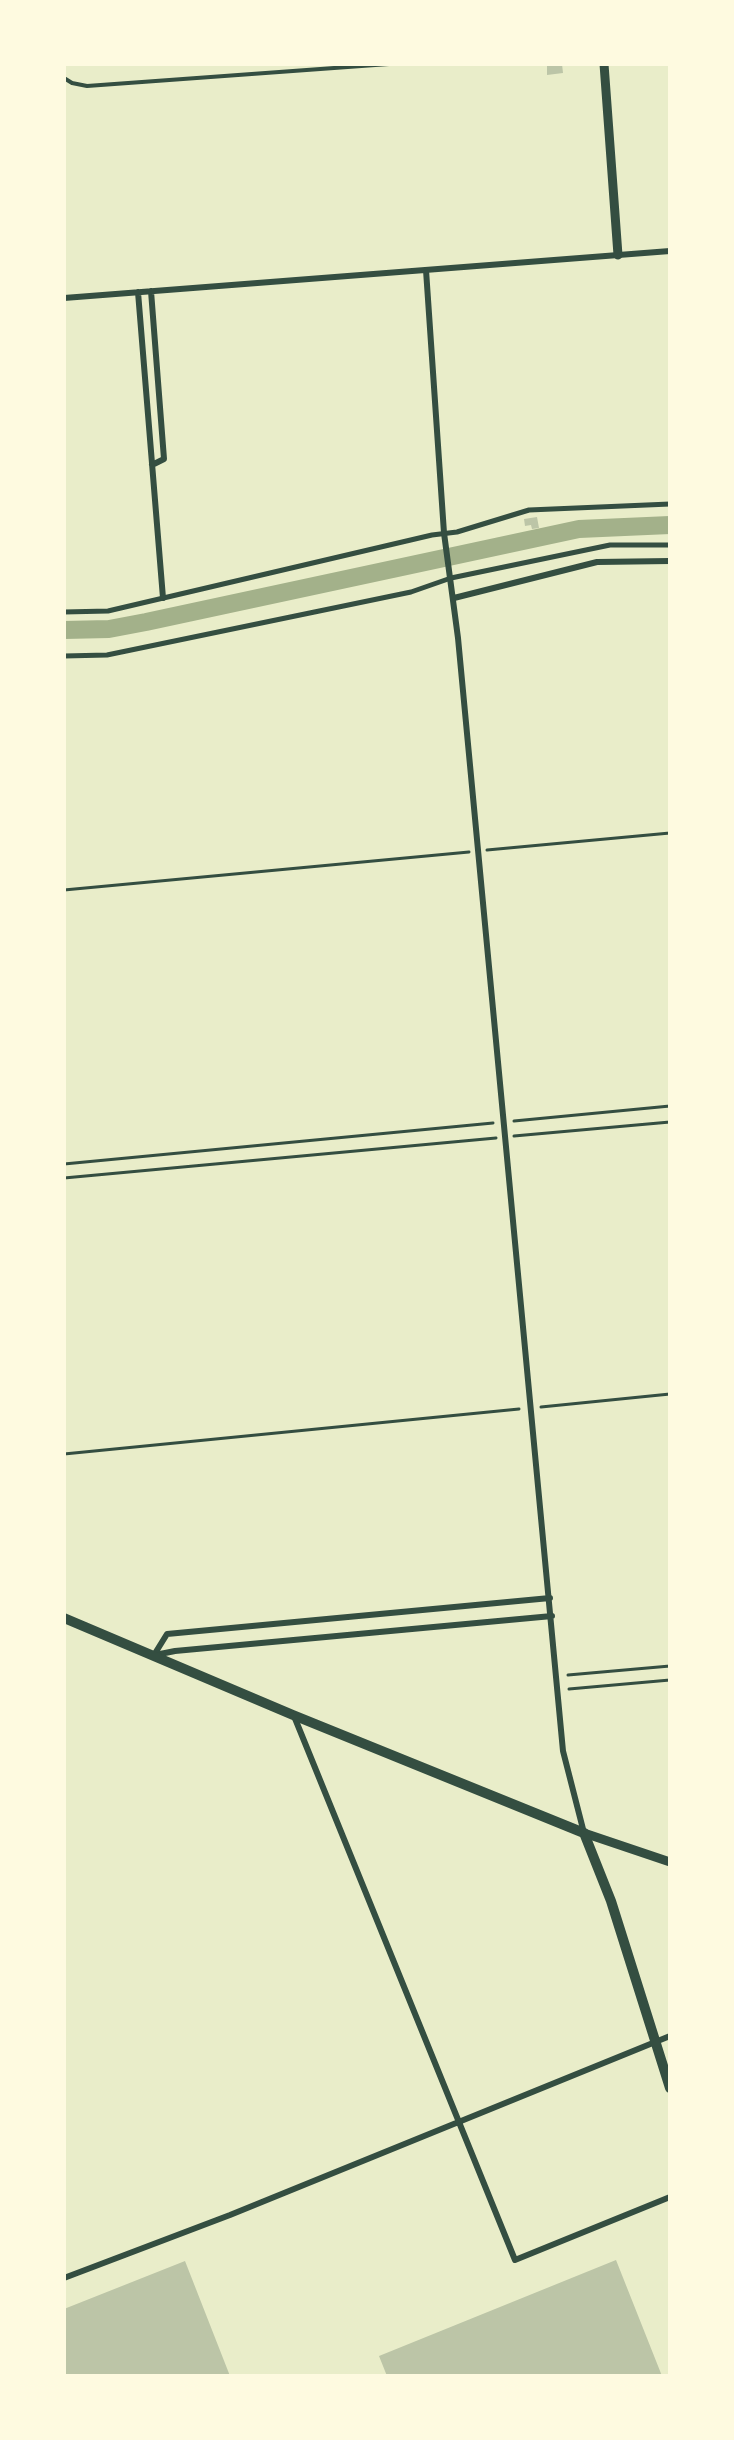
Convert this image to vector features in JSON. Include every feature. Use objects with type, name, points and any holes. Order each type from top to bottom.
[{"type":"main road","points":[[64,1617],[294,1715],[584,1833],[610,1901],[657,2043],[669,2088]]},
{"type":"street","points":[[604,64],[618,255]]},
{"type":"street","points":[[64,298],[669,251]]},
{"type":"street","points":[[426,270],[444,533],[454,597],[479,851],[563,1751],[584,1833],[669,1862]]},
{"type":"street","points":[[151,291],[164,459],[152,465]]},
{"type":"street","points":[[138,292],[164,598]]},
{"type":"street","points":[[64,612],[108,612],[444,533],[457,532],[529,510],[669,504]]},
{"type":"street","points":[[64,656],[107,655],[411,592],[451,574],[610,545],[669,544]]},
{"type":"street","points":[[454,597],[597,562],[669,561]]},
{"type":"street","points":[[154,1655],[167,1634],[550,1598]]},
{"type":"street","points":[[154,1655],[175,1651],[552,1616]]},
{"type":"street","points":[[294,1715],[515,2260],[669,2197]]},
{"type":"street","points":[[64,2278],[230,2215],[657,2043],[669,2036]]},
{"type":"lane","points":[[64,78],[72,83],[87,86],[389,64]]},
{"type":"path","points":[[64,890],[669,833]]},
{"type":"path","points":[[64,1164],[669,1106]]},
{"type":"path","points":[[64,1178],[669,1122]]},
{"type":"path","points":[[64,1454],[669,1394]]},
{"type":"path","points":[[557,1676],[669,1666]]},
{"type":"path","points":[[558,1690],[669,1680]]},
{"type":"building","points":[[562,64],[563,73],[547,75],[547,65]]},
{"type":"building","points":[[537,517],[539,528],[532,529],[531,525],[525,526],[524,519]]},
{"type":"building","points":[[616,2260],[662,2376],[387,2376],[379,2356]]},
{"type":"building","points":[[185,2261],[230,2376],[64,2376],[64,2309]]},
{"type":"waterway","points":[[64,630],[109,629],[146,622],[579,529],[670,525]]}]
